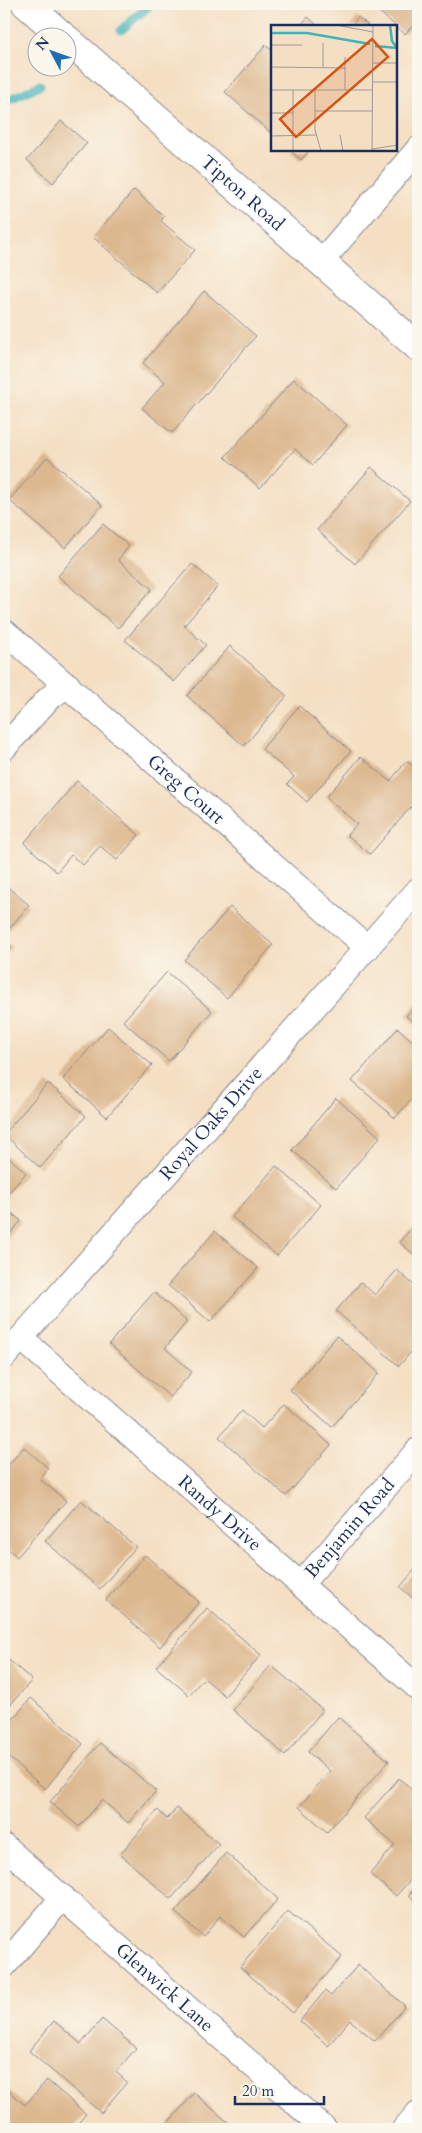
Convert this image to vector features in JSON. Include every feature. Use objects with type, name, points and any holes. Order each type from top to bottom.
[{"type":"street","name":"Tipton Road","points":[[26,4],[53,28]]},
{"type":"street","name":"Tipton Road","points":[[78,49],[418,347]]},
{"type":"street","points":[[321,262],[418,149]]},
{"type":"street","name":"Greg Court","points":[[4,630],[368,948]]},
{"type":"street","points":[[4,748],[49,698],[68,685]]},
{"type":"street","name":"Royal Oaks Drive","points":[[4,1357],[418,890]]},
{"type":"street","name":"Randy Drive","points":[[21,1338],[418,1688]]},
{"type":"street","name":"Benjamin Road","points":[[301,1584],[418,1450]]},
{"type":"street","name":"Glenwick Lane","points":[[4,1846],[325,2129]]},
{"type":"street","points":[[4,1966],[63,1897]]},
{"type":"street","points":[[404,2129],[418,2113]]},
{"type":"building","points":[[370,4],[418,4],[418,20],[405,34],[397,25],[394,25]]},
{"type":"building","points":[[308,17],[317,25],[301,25]]},
{"type":"building","points":[[358,17],[368,25],[352,25]]},
{"type":"building","points":[[266,45],[271,50],[271,133],[225,92]]},
{"type":"building","points":[[61,121],[87,143],[53,183],[27,160]]},
{"type":"building","points":[[291,151],[309,151],[301,160]]},
{"type":"building","points":[[134,190],[164,216],[161,221],[195,250],[157,293],[93,237]]},
{"type":"building","points":[[204,291],[256,336],[172,433],[142,408],[165,382],[143,363]]},
{"type":"building","points":[[294,379],[347,425],[313,465],[295,449],[260,488],[225,457]]},
{"type":"building","points":[[47,457],[102,505],[65,548],[9,500]]},
{"type":"building","points":[[371,467],[410,501],[355,564],[317,530]]},
{"type":"building","points":[[103,524],[129,546],[118,560],[152,589],[118,628],[58,576]]},
{"type":"building","points":[[192,564],[218,586],[184,626],[206,645],[174,682],[125,640]]},
{"type":"building","points":[[230,646],[287,696],[244,746],[187,696]]},
{"type":"building","points":[[299,706],[351,751],[307,802],[287,784],[294,777],[262,749]]},
{"type":"building","points":[[361,757],[390,781],[407,761],[418,771],[418,799],[370,854],[347,835],[357,824],[326,797]]},
{"type":"building","points":[[77,781],[139,835],[117,860],[100,846],[83,865],[71,855],[57,872],[24,843]]},
{"type":"building","points":[[4,884],[29,905],[4,935]]},
{"type":"building","points":[[230,907],[273,945],[227,998],[184,960]]},
{"type":"building","points":[[4,940],[12,947],[4,957]]},
{"type":"building","points":[[167,972],[212,1011],[169,1061],[123,1021]]},
{"type":"building","points":[[418,1002],[418,1026],[406,1016]]},
{"type":"building","points":[[108,1027],[152,1065],[107,1117],[63,1079]]},
{"type":"building","points":[[398,1028],[418,1046],[418,1092],[395,1118],[352,1081]]},
{"type":"building","points":[[48,1083],[86,1116],[40,1168],[4,1134]]},
{"type":"building","points":[[336,1098],[380,1137],[336,1188],[292,1150]]},
{"type":"building","points":[[4,1153],[26,1173],[4,1198]]},
{"type":"building","points":[[276,1166],[321,1205],[277,1256],[232,1217]]},
{"type":"building","points":[[4,1207],[21,1221],[4,1241]]},
{"type":"building","points":[[412,1228],[418,1233],[418,1258],[399,1242]]},
{"type":"building","points":[[215,1231],[258,1268],[210,1322],[168,1285]]},
{"type":"building","points":[[397,1270],[418,1289],[418,1344],[399,1366],[336,1311],[361,1282],[375,1295]]},
{"type":"building","points":[[154,1292],[187,1322],[165,1348],[192,1372],[170,1397],[109,1344]]},
{"type":"building","points":[[337,1336],[379,1373],[332,1427],[290,1390]]},
{"type":"building","points":[[284,1404],[331,1445],[286,1496],[219,1437],[242,1410],[262,1428]]},
{"type":"building","points":[[24,1447],[48,1468],[40,1479],[66,1501],[17,1557],[4,1545],[4,1470]]},
{"type":"building","points":[[81,1500],[136,1547],[100,1589],[45,1541]]},
{"type":"building","points":[[145,1555],[199,1602],[160,1647],[106,1600]]},
{"type":"building","points":[[418,1566],[418,1603],[400,1587]]},
{"type":"building","points":[[207,1608],[261,1655],[225,1696],[204,1678],[189,1695],[156,1667]]},
{"type":"building","points":[[4,1656],[32,1680],[4,1712]]},
{"type":"building","points":[[271,1665],[323,1710],[285,1755],[233,1710]]},
{"type":"building","points":[[31,1698],[83,1744],[45,1789],[4,1753],[4,1729]]},
{"type":"building","points":[[338,1717],[389,1761],[327,1832],[299,1807],[330,1771],[308,1752]]},
{"type":"building","points":[[100,1743],[156,1791],[128,1823],[102,1800],[79,1827],[50,1802]]},
{"type":"building","points":[[399,1778],[418,1795],[418,1871],[396,1896],[370,1874],[395,1845],[364,1818]]},
{"type":"building","points":[[177,1808],[219,1844],[171,1899],[120,1854],[158,1810],[167,1819]]},
{"type":"building","points":[[226,1853],[278,1899],[244,1937],[220,1916],[203,1937],[175,1912]]},
{"type":"building","points":[[418,1884],[418,1904],[409,1895]]},
{"type":"building","points":[[288,1911],[342,1957],[293,2013],[240,1967]]},
{"type":"building","points":[[358,1965],[405,2006],[375,2041],[350,2020],[328,2046],[300,2021],[325,1991],[331,1996]]},
{"type":"building","points":[[102,2019],[136,2048],[116,2072],[127,2082],[101,2113],[29,2051],[54,2021],[81,2044]]},
{"type":"building","points":[[47,2080],[86,2114],[73,2129],[4,2129],[4,2087],[25,2105]]},
{"type":"building","points":[[194,2093],[236,2129],[173,2129],[167,2124]]},
{"type":"waterway","points":[[121,30],[151,4]]},
{"type":"waterway","points":[[4,102],[40,85]]}]
